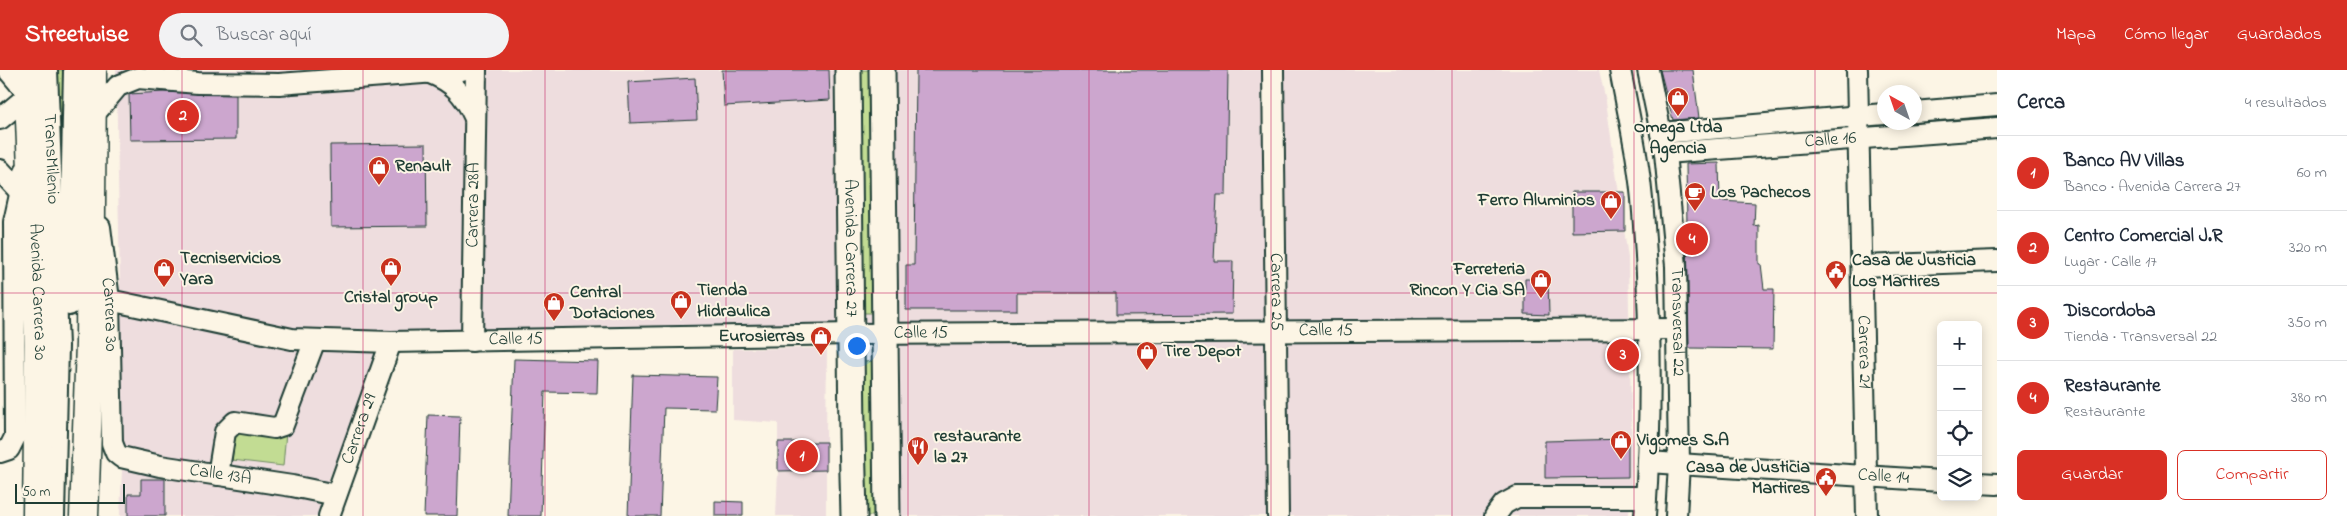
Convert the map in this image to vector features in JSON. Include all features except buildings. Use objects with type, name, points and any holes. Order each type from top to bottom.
[{"type":"highway","name":"Avenida Carrera 30","points":[[37,516],[91,187],[92,70]]},
{"type":"highway","name":"Avenida Carrera 30","points":[[28,83],[31,143],[27,197],[64,345],[84,516]]},
{"type":"main road","name":"Avenida Carrera 27","points":[[848,70],[854,516]]},
{"type":"main road","name":"Avenida Carrera 27","points":[[882,70],[887,516]]},
{"type":"street","points":[[0,119],[28,83],[8,70]]},
{"type":"street","name":"TransMilenio","points":[[47,70],[64,345],[67,474],[65,516]]},
{"type":"street","name":"TransMilenio","points":[[54,516],[64,345],[74,70]]},
{"type":"street","points":[[92,117],[118,86],[138,78],[198,83],[279,84],[462,70]]},
{"type":"street","name":"Carrera 28A","points":[[472,341],[476,70]]},
{"type":"street","name":"Carrera 25","points":[[1273,70],[1278,516]]},
{"type":"street","name":"Transversal 22","points":[[1620,70],[1638,169],[1643,212],[1648,329],[1648,462],[1646,506]]},
{"type":"street","name":"Transversal 22","points":[[1648,70],[1665,153],[1676,266],[1678,464],[1676,516]]},
{"type":"street","name":"Carrera 21","points":[[1857,70],[1867,516]]},
{"type":"street","points":[[430,73],[443,78],[459,89],[474,116]]},
{"type":"street","points":[[1922,111],[1997,105]]},
{"type":"street","name":"Calle 16","points":[[1661,132],[1877,115]]},
{"type":"street","name":"Calle 16","points":[[1665,153],[1997,128]]},
{"type":"street","points":[[0,170],[27,197],[14,222],[7,288],[15,437],[5,451]]},
{"type":"street","name":"Carrera 30","points":[[91,187],[101,228],[109,300],[112,443]]},
{"type":"street","points":[[1862,266],[1997,261]]},
{"type":"street","name":"Calle 15","points":[[109,300],[292,339],[391,342],[852,334],[1677,329]]},
{"type":"street","points":[[218,475],[225,432],[235,422],[274,428],[283,424],[315,340]]},
{"type":"street","name":"Carrera 29","points":[[329,516],[391,342]]},
{"type":"street","name":"Calle 13A","points":[[112,443],[116,453],[121,457],[160,466],[292,486],[336,496]]},
{"type":"street","name":"Calle 14","points":[[1648,462],[1937,481]]},
{"type":"street","points":[[1982,483],[1997,484]]},
{"type":"street","points":[[1495,516],[1504,504],[1517,497],[1646,506]]},
{"type":"shaded area","points":[[116,70],[1599,70],[1606,101],[1628,258],[1632,463],[1629,516],[898,516],[895,322],[386,334],[325,489],[319,516],[120,516],[123,446]]},
{"type":"shaded area","points":[[827,348],[826,442],[778,442],[778,423],[733,420],[733,349]]},
{"type":"shaded area","points":[[826,470],[826,516],[776,516],[778,471]]},
{"type":"green space","points":[[56,70],[63,70],[60,161]]},
{"type":"green space","points":[[860,70],[873,70],[877,313],[863,313]]},
{"type":"green space","points":[[876,361],[878,516],[863,516],[861,362]]},
{"type":"green space","points":[[236,425],[286,432],[283,466],[232,460]]},
{"type":"place","name":"Centro Comercial J.R","points":[[183,116]]},
{"type":"place","name":"Omega Ltda Agencia","points":[[1678,117]]},
{"type":"place","name":"Renault","points":[[379,186]]},
{"type":"place","name":"Los Pachecos","points":[[1695,212]]},
{"type":"place","name":"Ferro Aluminios","points":[[1611,220]]},
{"type":"place","name":"Restaurante","points":[[1692,239]]},
{"type":"place","name":"Cristal group","points":[[391,287]]},
{"type":"place","name":"Tecniservicios Yara","points":[[164,288]]},
{"type":"place","name":"Casa de Justicia Los Martires","points":[[1836,290]]},
{"type":"place","name":"Ferreteria Rincon Y Cia SA","points":[[1541,299]]},
{"type":"place","name":"Tienda Hidraulica","points":[[681,320]]},
{"type":"place","name":"Central Dotaciones","points":[[554,322]]},
{"type":"place","name":"Discordoba","points":[[1623,355]]},
{"type":"place","name":"Eurosierras","points":[[821,356]]},
{"type":"place","name":"Tire Depot","points":[[1147,371]]},
{"type":"place","name":"Banco AV Villas","points":[[802,456]]},
{"type":"place","name":"Vigomes S.A","points":[[1621,460]]},
{"type":"place","name":"restaurante la 27","points":[[918,466]]},
{"type":"place","name":"Casa de Justicia Martires","points":[[1826,497]]}]
